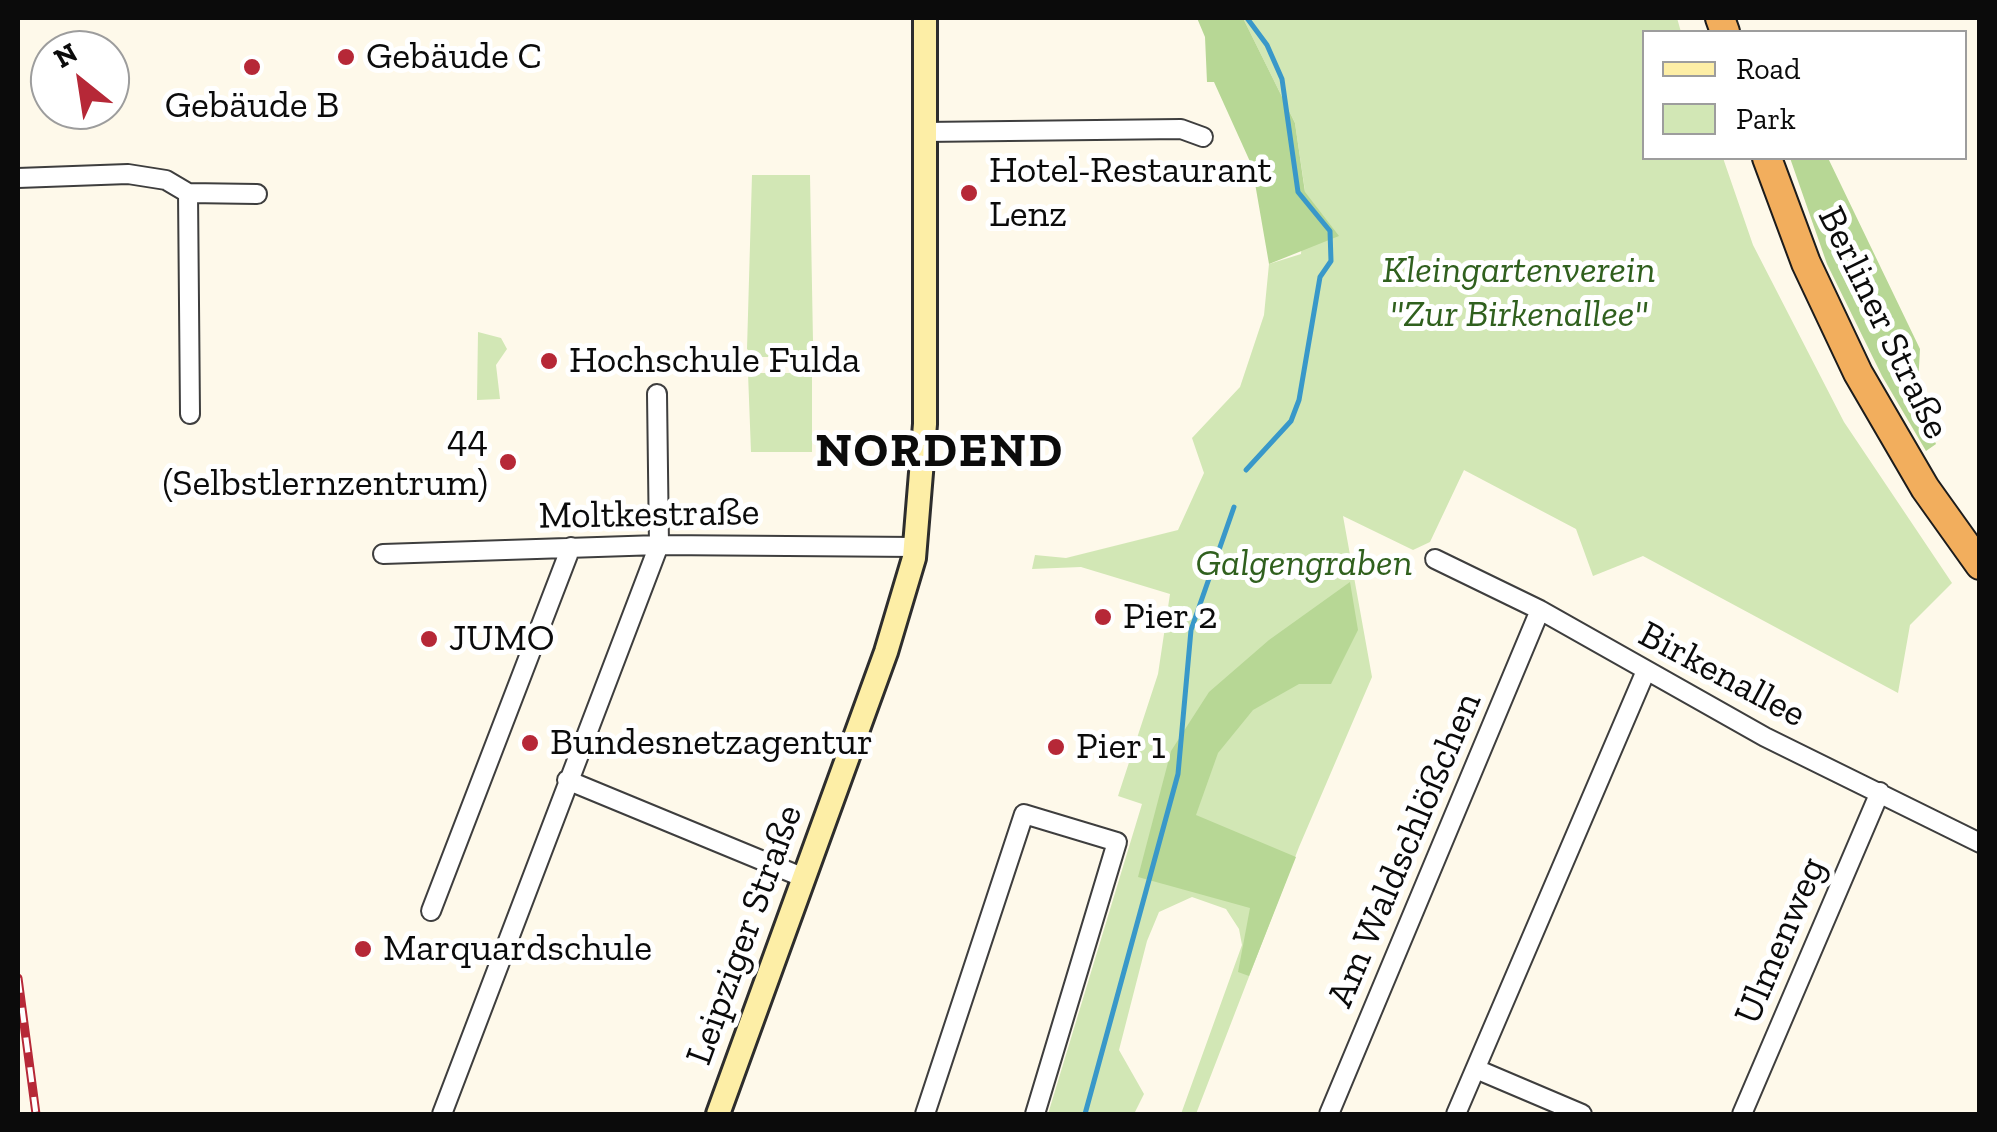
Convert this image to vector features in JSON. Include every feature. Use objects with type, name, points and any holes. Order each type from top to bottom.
[{"type":"highway","name":"Berliner Straße","points":[[1768,160],[1806,263],[1858,374],[1925,488],[1980,566]]},
{"type":"main road","name":"Leipziger Straße","points":[[718,1114],[886,652],[916,547],[925,424],[925,18]]},
{"type":"street","points":[[924,132],[1180,129],[1203,137]]},
{"type":"street","points":[[18,178],[128,174],[166,180],[186,190],[257,194]]},
{"type":"street","points":[[186,190],[190,414]]},
{"type":"street","points":[[442,1114],[658,545],[657,394]]},
{"type":"street","name":"Moltkestraße","points":[[384,554],[658,545],[916,547]]},
{"type":"street","points":[[431,912],[571,547]]},
{"type":"street","name":"Birkenallee","points":[[1436,559],[1540,610],[1644,673],[1980,844]]},
{"type":"street","name":"Am Waldschlößchen","points":[[1329,1114],[1540,610]]},
{"type":"street","points":[[1456,1114],[1644,673]]},
{"type":"street","points":[[567,780],[802,877]]},
{"type":"street","name":"Ulmenweg","points":[[1742,1114],[1880,792]]},
{"type":"street","points":[[925,1114],[1024,814],[1117,842],[1035,1114]]},
{"type":"street","points":[[1476,1069],[1582,1114]]},
{"type":"green space","points":[[1197,18],[1243,18],[1295,123],[1305,192],[1339,236],[1269,264],[1252,166],[1214,82],[1207,82],[1205,37]]},
{"type":"green space","name":"Kleingartenverein \"Zur Birkenallee\"","points":[[1243,18],[1677,18],[1680,30],[1642,30],[1642,160],[1724,160],[1753,245],[1844,422],[1952,583],[1910,625],[1898,693],[1643,556],[1593,576],[1576,529],[1464,470],[1430,542],[1413,550],[1343,516],[1372,677],[1299,847],[1196,1114],[1181,1114],[1242,945],[1239,929],[1226,909],[1192,897],[1159,912],[1147,941],[1119,1050],[1144,1094],[1134,1114],[1048,1114],[1142,804],[1118,796],[1158,674],[1170,594],[1081,567],[1032,569],[1035,555],[1066,558],[1178,530],[1204,473],[1192,438],[1240,387],[1264,315],[1269,264],[1301,254],[1305,191],[1295,123]]},
{"type":"green space","points":[[1791,160],[1829,160],[1920,349],[1917,403],[1936,444],[1926,451],[1882,376],[1827,264]]},
{"type":"green space","points":[[752,175],[810,175],[813,342],[806,357],[755,357],[747,349]]},
{"type":"green space","points":[[478,332],[501,338],[507,349],[496,365],[500,399],[477,400]]},
{"type":"green space","points":[[748,373],[812,373],[812,452],[751,452]]},
{"type":"green space","points":[[1350,582],[1358,630],[1331,684],[1299,684],[1253,710],[1218,753],[1196,815],[1296,857],[1249,976],[1238,972],[1250,908],[1138,877],[1171,751],[1209,692],[1269,640]]},
{"type":"waterway","name":"Galgengraben","points":[[1246,470],[1291,421],[1299,400],[1320,277],[1331,261],[1330,231],[1298,192],[1282,79],[1267,45],[1247,18]]},
{"type":"waterway","name":"Galgengraben","points":[[1085,1114],[1178,774],[1191,630],[1234,507]]},
{"type":"railway","points":[[18,978],[36,1114]]},
{"type":"place","name":"Gebäude C","points":[[346,57]]},
{"type":"place","name":"Gebäude B","points":[[252,67]]},
{"type":"place","name":"Hotel-Restaurant Lenz","points":[[969,193]]},
{"type":"place","name":"Hochschule Fulda","points":[[549,361]]},
{"type":"place","name":"44 (Selbstlernzentrum)","points":[[508,462]]},
{"type":"place","name":"Pier 2","points":[[1103,617]]},
{"type":"place","name":"JUMO","points":[[429,639]]},
{"type":"place","name":"Bundesnetzagentur","points":[[530,743]]},
{"type":"place","name":"Pier 1","points":[[1056,747]]},
{"type":"place","name":"Marquardschule","points":[[363,949]]},
{"type":"district","name":"NORDEND","points":[[940,452]]}]
